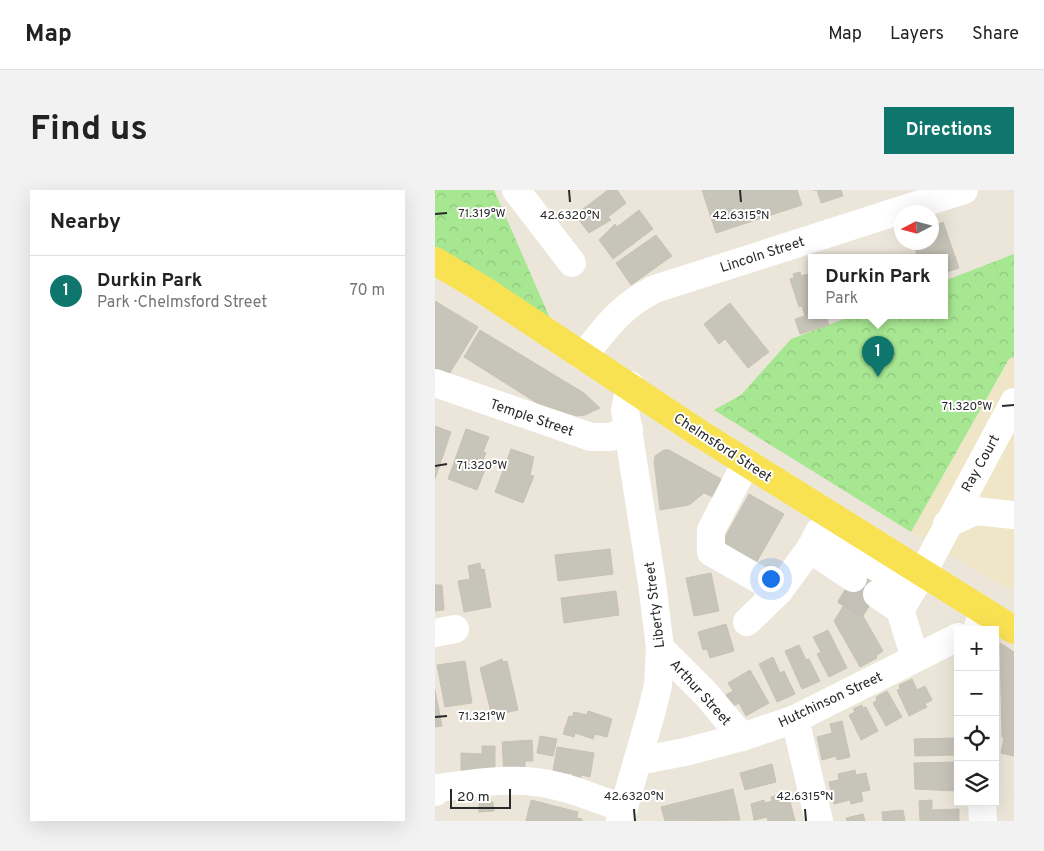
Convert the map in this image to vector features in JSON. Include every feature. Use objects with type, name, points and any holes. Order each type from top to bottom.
[{"type":"main road","name":"Chelmsford Street","points":[[435,261],[483,289],[583,357],[747,463],[844,552],[896,589],[975,623],[1014,630]]},
{"type":"street","points":[[516,190],[572,263]]},
{"type":"street","name":"Lincoln Street","points":[[583,357],[623,310],[635,299],[655,289],[964,190]]},
{"type":"street","name":"Temple Street","points":[[435,383],[591,437],[611,437],[629,429]]},
{"type":"street","name":"Liberty Street","points":[[622,815],[658,685],[660,648],[625,410],[630,386]]},
{"type":"street","name":"Ray Court","points":[[896,589],[947,524],[1014,402]]},
{"type":"street","points":[[747,463],[711,530],[711,552],[779,591]]},
{"type":"street","points":[[947,524],[975,511],[1014,515]]},
{"type":"street","points":[[747,622],[779,591],[844,552]]},
{"type":"street","points":[[896,589],[915,658]]},
{"type":"street","name":"Hutchinson Street","points":[[638,761],[685,752],[741,737],[795,719],[954,639]]},
{"type":"street","name":"Arthur Street","points":[[660,648],[706,694],[741,737]]},
{"type":"street","points":[[795,719],[819,821]]},
{"type":"street","points":[[435,792],[438,788],[458,785],[533,782],[562,787],[622,815]]},
{"type":"street","points":[[982,806],[983,821]]},
{"type":"shaded area","points":[[1014,357],[1014,592],[911,532],[1009,359]]},
{"type":"green space","points":[[435,190],[494,190],[563,348],[435,270]]},
{"type":"green space","points":[[1014,254],[1014,357],[1009,359],[911,532],[714,410],[741,395],[791,339],[844,319],[948,319],[948,279]]},
{"type":"building","points":[[608,190],[617,190],[626,203],[608,217],[611,220],[589,233],[575,215]]},
{"type":"building","points":[[702,190],[797,190],[802,205],[716,233]]},
{"type":"building","points":[[817,190],[841,190],[843,196],[821,203]]},
{"type":"building","points":[[639,210],[653,229],[613,259],[599,240],[615,224],[617,227]]},
{"type":"building","points":[[943,222],[959,268],[948,272],[948,254],[917,254],[916,250],[939,250],[939,224]]},
{"type":"building","points":[[656,235],[672,256],[631,285],[616,263]]},
{"type":"building","points":[[800,272],[801,276],[808,274],[808,319],[827,319],[829,325],[800,334],[795,319],[805,316],[802,306],[799,307],[790,279],[794,278],[793,274]]},
{"type":"building","points":[[435,301],[478,327],[448,376],[435,371]]},
{"type":"building","points":[[730,303],[769,352],[748,368],[725,339],[719,344],[704,324]]},
{"type":"building","points":[[480,330],[584,393],[600,408],[585,415],[577,416],[540,405],[464,357]]},
{"type":"building","points":[[435,426],[451,432],[435,479]]},
{"type":"building","points":[[466,429],[489,437],[483,452],[486,453],[483,460],[488,462],[477,490],[448,479]]},
{"type":"building","points":[[511,449],[534,457],[530,475],[534,476],[523,503],[495,492]]},
{"type":"building","points":[[664,450],[669,450],[721,479],[713,497],[704,493],[689,505],[660,510],[654,461],[655,456]]},
{"type":"building","points":[[749,494],[784,514],[755,565],[720,546]]},
{"type":"building","points":[[610,549],[613,574],[558,581],[555,555]]},
{"type":"building","points":[[480,563],[481,570],[484,569],[491,607],[464,612],[458,581],[470,579],[468,566]]},
{"type":"building","points":[[862,563],[886,578],[863,616],[883,651],[876,656],[877,658],[860,667],[834,621],[844,605],[838,601]]},
{"type":"building","points":[[711,573],[719,611],[694,616],[686,578]]},
{"type":"building","points":[[435,585],[442,585],[444,610],[435,611]]},
{"type":"building","points":[[616,591],[619,615],[564,623],[561,598]]},
{"type":"building","points":[[726,624],[734,651],[710,658],[707,649],[703,650],[698,632]]},
{"type":"building","points":[[828,630],[847,668],[829,677],[817,654],[821,652],[813,637]]},
{"type":"building","points":[[1000,643],[1014,652],[1014,756],[1001,753],[1004,738],[1002,737]]},
{"type":"building","points":[[799,645],[806,660],[809,659],[820,681],[802,689],[785,651]]},
{"type":"building","points":[[773,657],[780,673],[784,671],[795,694],[777,702],[759,664]]},
{"type":"building","points":[[502,659],[503,662],[507,661],[518,710],[492,716],[480,668]]},
{"type":"building","points":[[465,661],[472,703],[445,707],[437,665]]},
{"type":"building","points":[[750,670],[769,703],[746,716],[739,703],[733,706],[724,696],[733,691],[728,683]]},
{"type":"building","points":[[912,679],[917,690],[925,686],[932,700],[925,704],[927,707],[909,716],[897,690],[900,689],[899,685]]},
{"type":"building","points":[[435,690],[442,726],[435,727]]},
{"type":"building","points":[[887,691],[902,717],[886,726],[873,703],[877,700],[876,697]]},
{"type":"building","points":[[862,705],[863,708],[866,707],[878,731],[861,740],[849,715],[855,712],[853,709]]},
{"type":"building","points":[[588,711],[612,719],[607,737],[595,734],[593,739],[575,733],[574,737],[563,734],[569,716],[572,717],[574,712],[587,715]]},
{"type":"building","points":[[842,721],[850,757],[837,760],[836,756],[822,760],[817,737],[832,733],[830,724]]},
{"type":"building","points":[[540,736],[557,739],[553,756],[537,753]]},
{"type":"building","points":[[954,738],[954,755],[915,756],[914,739]]},
{"type":"building","points":[[532,740],[533,761],[525,761],[525,774],[504,775],[502,742]]},
{"type":"building","points":[[482,746],[495,746],[495,770],[461,778],[461,753],[482,754]]},
{"type":"building","points":[[557,747],[594,753],[590,777],[581,775],[580,781],[572,780],[573,774],[553,771]]},
{"type":"building","points":[[954,762],[954,791],[915,789],[914,763]]},
{"type":"building","points":[[772,764],[776,782],[745,790],[740,773]]},
{"type":"building","points":[[855,770],[856,775],[866,773],[870,790],[861,792],[863,801],[851,804],[850,800],[834,804],[829,782],[839,780],[838,774]]},
{"type":"building","points":[[733,789],[740,820],[665,821],[661,807]]},
{"type":"building","points":[[779,795],[780,799],[789,797],[795,821],[768,821],[767,817],[754,820],[751,804],[764,800],[765,803],[772,801],[771,797]]},
{"type":"building","points":[[531,800],[578,812],[577,818],[582,819],[582,821],[526,821]]},
{"type":"building","points":[[932,800],[932,810],[959,809],[959,821],[920,821],[919,801]]},
{"type":"building","points":[[479,802],[493,802],[494,811],[479,812]]},
{"type":"building","points":[[903,810],[905,821],[883,821],[882,812]]},
{"type":"building","points":[[863,814],[865,821],[847,821],[846,818]]},
{"type":"tunnel","points":[[845,591],[869,606]]},
{"type":"place","name":"Durkin Park","points":[[878,377]]}]
